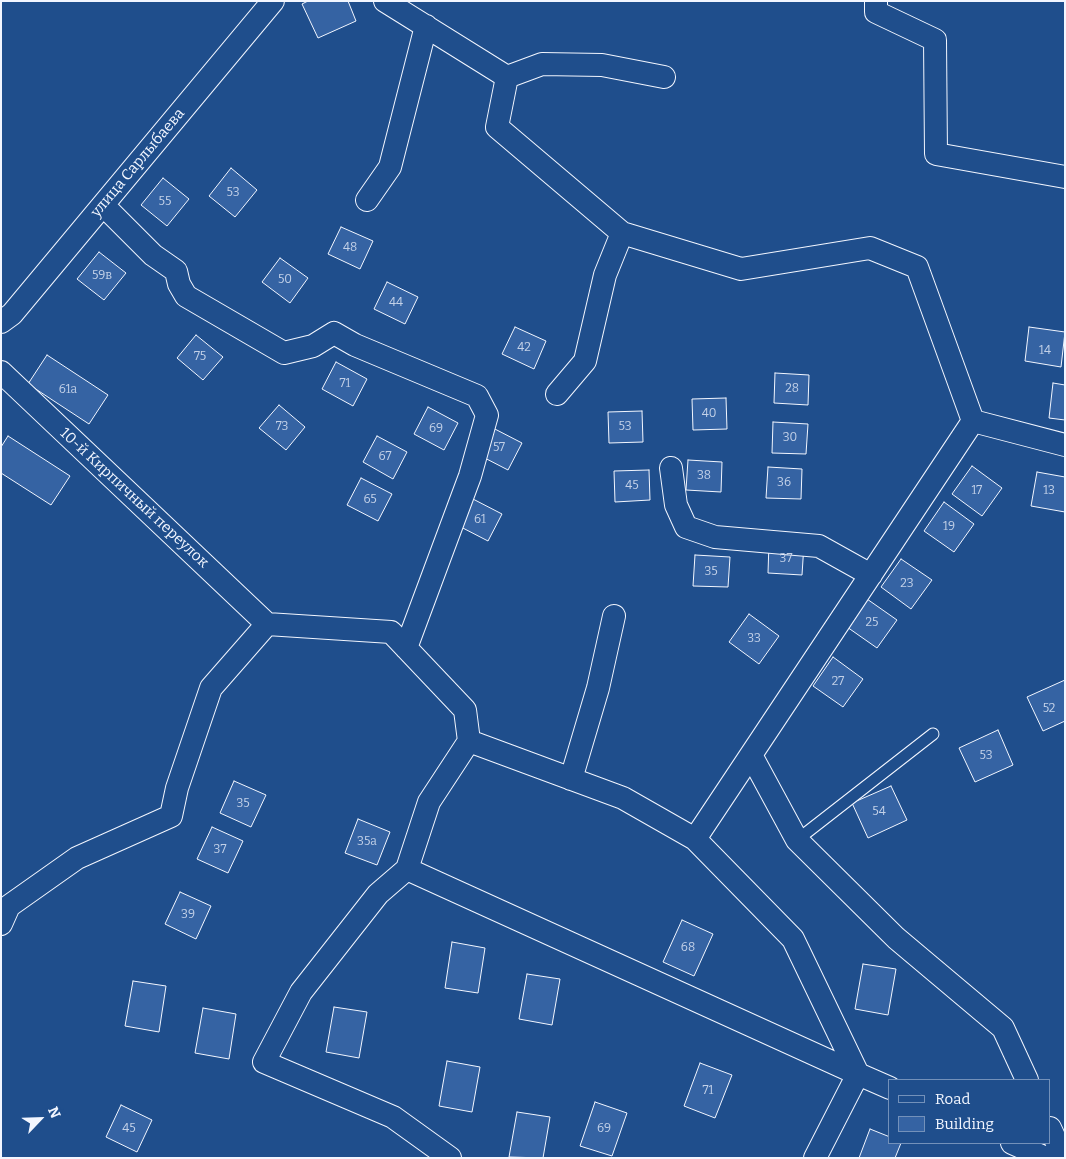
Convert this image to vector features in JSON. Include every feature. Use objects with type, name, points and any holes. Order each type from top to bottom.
[{"type":"street","name":"улица Сарлыбаева","points":[[1,322],[12,314],[273,1]]},
{"type":"street","points":[[386,1],[507,77]]},
{"type":"street","points":[[876,1],[876,12],[935,40],[936,154],[1065,177]]},
{"type":"street","points":[[367,200],[390,167],[426,26]]},
{"type":"street","points":[[507,77],[542,64],[602,65],[664,77]]},
{"type":"street","points":[[507,77],[497,127],[622,233],[741,269],[870,248],[917,267],[973,421]]},
{"type":"street","points":[[103,205],[153,255],[176,271],[179,284],[186,296],[284,353],[313,346],[334,333],[354,345],[477,396],[487,416],[485,424],[470,476],[406,648]]},
{"type":"street","points":[[557,394],[585,361],[605,275],[622,233]]},
{"type":"street","name":"10-й Кирпичный переулок","points":[[1,372],[267,624]]},
{"type":"street","points":[[973,421],[1065,445]]},
{"type":"street","points":[[695,839],[973,421]]},
{"type":"street","points":[[672,468],[676,505],[686,527],[715,538],[819,546],[871,575]]},
{"type":"street","points":[[571,779],[598,688],[614,616]]},
{"type":"street","points":[[4,914],[77,858],[170,816],[177,788],[211,688],[267,624],[391,632],[465,710],[469,741],[429,802],[408,869],[378,894],[301,992],[264,1062],[393,1117],[450,1158]]},
{"type":"street","points":[[469,741],[623,798],[695,839],[793,939],[858,1074]]},
{"type":"street","points":[[751,755],[797,840],[896,938],[1002,1028],[1027,1079]]},
{"type":"street","points":[[408,869],[888,1087]]},
{"type":"street","points":[[814,1158],[858,1074]]},
{"type":"street","points":[[1051,1130],[1064,1158]]},
{"type":"street","points":[[1014,1144],[1046,1158]]},
{"type":"lane","points":[[797,840],[933,734]]},
{"type":"building","points":[[308,1],[348,1],[356,21],[318,38],[302,4]]},
{"type":"building","points":[[231,168],[257,190],[235,217],[209,196]]},
{"type":"building","points":[[163,178],[189,199],[167,226],[141,205]]},
{"type":"building","points":[[341,227],[373,241],[360,269],[328,254]]},
{"type":"building","points":[[99,252],[126,273],[104,300],[77,279]]},
{"type":"building","points":[[280,258],[308,278],[290,303],[262,282]]},
{"type":"building","points":[[387,282],[418,297],[405,324],[374,309]]},
{"type":"building","points":[[515,327],[546,341],[534,369],[502,354]]},
{"type":"building","points":[[1029,327],[1065,332],[1061,367],[1025,361]]},
{"type":"building","points":[[196,335],[223,357],[203,380],[177,358]]},
{"type":"building","points":[[47,355],[108,395],[89,424],[28,384]]},
{"type":"building","points":[[336,362],[367,379],[353,406],[322,389]]},
{"type":"building","points":[[775,373],[809,375],[808,405],[774,403]]},
{"type":"building","points":[[1053,383],[1065,385],[1065,420],[1049,418]]},
{"type":"building","points":[[726,398],[727,429],[693,430],[692,399]]},
{"type":"building","points":[[279,405],[305,427],[286,450],[259,428]]},
{"type":"building","points":[[428,407],[458,423],[444,450],[414,434]]},
{"type":"building","points":[[642,411],[643,442],[609,443],[608,412]]},
{"type":"building","points":[[773,422],[808,424],[806,454],[772,453]]},
{"type":"building","points":[[491,427],[522,443],[508,470],[477,454]]},
{"type":"building","points":[[8,436],[70,476],[51,505],[1,473],[1,447]]},
{"type":"building","points":[[377,436],[407,452],[393,479],[363,462]]},
{"type":"building","points":[[688,460],[722,462],[721,492],[686,490]]},
{"type":"building","points":[[972,466],[1002,488],[982,516],[952,494]]},
{"type":"building","points":[[768,467],[802,469],[801,499],[766,498]]},
{"type":"building","points":[[649,470],[650,500],[615,502],[614,471]]},
{"type":"building","points":[[1037,472],[1065,477],[1065,512],[1031,506]]},
{"type":"building","points":[[361,478],[392,494],[378,521],[347,505]]},
{"type":"building","points":[[471,498],[502,514],[488,541],[457,525]]},
{"type":"building","points":[[944,502],[974,524],[954,552],[924,531]]},
{"type":"building","points":[[769,543],[804,544],[802,575],[768,573]]},
{"type":"building","points":[[695,555],[730,557],[728,587],[693,586]]},
{"type":"building","points":[[901,559],[932,580],[911,609],[881,587]]},
{"type":"building","points":[[867,599],[897,620],[877,648],[847,627]]},
{"type":"building","points":[[749,614],[779,636],[759,664],[729,642]]},
{"type":"building","points":[[833,657],[863,679],[843,707],[813,686]]},
{"type":"building","points":[[1065,680],[1065,721],[1043,731],[1027,697]]},
{"type":"building","points":[[998,730],[1013,765],[975,782],[959,748]]},
{"type":"building","points":[[234,781],[266,795],[251,827],[220,813]]},
{"type":"building","points":[[891,786],[907,820],[868,838],[852,803]]},
{"type":"building","points":[[358,819],[390,832],[377,865],[345,853]]},
{"type":"building","points":[[212,827],[243,841],[228,873],[197,859]]},
{"type":"building","points":[[180,892],[211,906],[196,939],[165,924]]},
{"type":"building","points":[[682,920],[713,934],[694,976],[663,962]]},
{"type":"building","points":[[452,942],[485,948],[478,993],[445,988]]},
{"type":"building","points":[[863,964],[896,969],[888,1015],[855,1009]]},
{"type":"building","points":[[527,974],[560,979],[552,1025],[519,1019]]},
{"type":"building","points":[[133,981],[166,986],[159,1032],[125,1026]]},
{"type":"building","points":[[334,1007],[367,1012],[359,1058],[326,1052]]},
{"type":"building","points":[[203,1008],[236,1014],[229,1059],[195,1053]]},
{"type":"building","points":[[447,1061],[480,1067],[472,1112],[439,1106]]},
{"type":"building","points":[[700,1063],[732,1075],[715,1118],[684,1106]]},
{"type":"building","points":[[595,1102],[627,1113],[612,1156],[580,1146]]},
{"type":"building","points":[[121,1105],[152,1120],[137,1152],[106,1137]]},
{"type":"building","points":[[517,1112],[550,1117],[543,1158],[509,1157]]},
{"type":"building","points":[[870,1129],[888,1136],[888,1144],[901,1144],[895,1158],[859,1158]]}]
